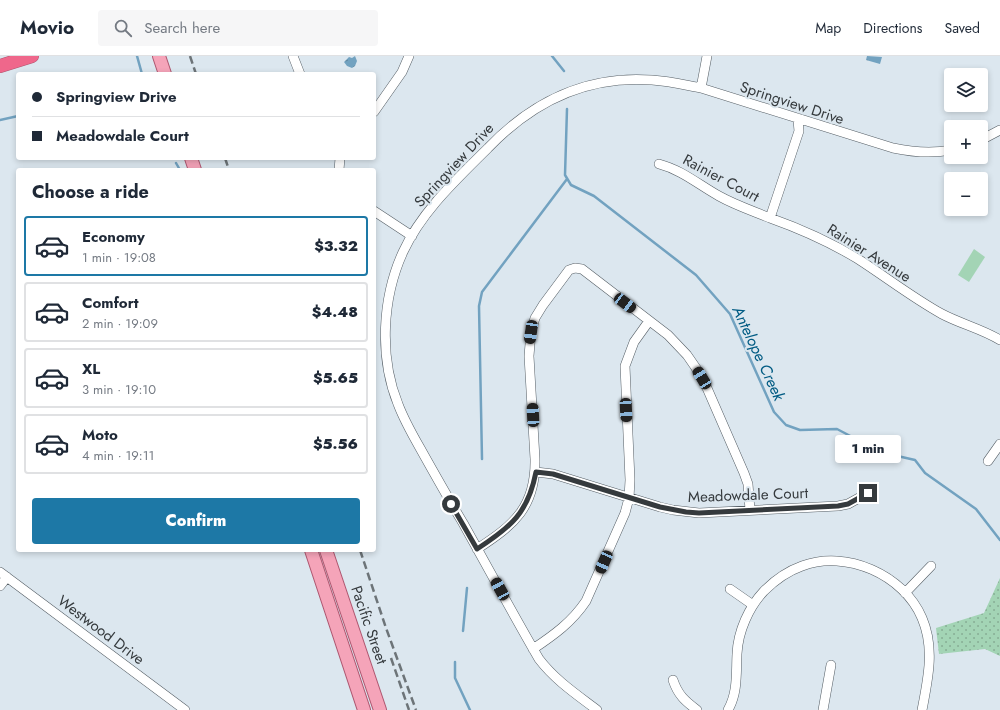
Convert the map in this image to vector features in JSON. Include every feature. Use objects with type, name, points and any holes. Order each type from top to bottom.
[{"type":"highway","points":[[0,66],[32,56]]},
{"type":"main road","points":[[159,56],[164,72]]},
{"type":"main road","name":"Pacific Street","points":[[312,552],[364,710]]},
{"type":"main road","name":"Pacific Street","points":[[327,552],[380,710]]},
{"type":"main road","points":[[339,636],[345,629],[341,607],[343,598]]},
{"type":"street","points":[[293,56],[299,72]]},
{"type":"street","points":[[376,109],[402,72],[409,56]]},
{"type":"street","points":[[701,88],[707,56]]},
{"type":"street","name":"Springview Drive","points":[[597,710],[565,686],[546,668],[533,649],[397,403],[389,373],[386,339],[390,296],[398,265],[421,221],[439,198],[496,140],[521,118],[545,102],[573,90],[590,85],[624,80],[652,80],[701,88],[798,120],[893,148],[920,153],[944,151]]},
{"type":"street","points":[[770,218],[799,131],[798,120]]},
{"type":"street","points":[[988,136],[1000,130]]},
{"type":"street","name":"Rainier Court","points":[[659,164],[670,167],[682,173],[718,196],[737,206],[770,218]]},
{"type":"street","points":[[376,211],[412,236]]},
{"type":"street","name":"Rainier Avenue","points":[[770,218],[817,237],[843,250],[942,314],[1000,340]]},
{"type":"street","points":[[477,549],[509,527],[517,517],[529,496],[533,485],[536,472],[529,356],[531,332],[535,318],[543,305],[569,270],[576,268],[582,269],[649,321],[678,345],[691,361],[702,378],[744,473],[748,484],[750,510]]},
{"type":"street","points":[[533,649],[557,633],[578,613],[586,601],[625,513],[629,498],[630,480],[625,366],[634,342],[649,321]]},
{"type":"street","points":[[988,461],[1000,444]]},
{"type":"street","name":"Meadowdale Court","points":[[536,472],[553,474],[660,507],[686,512],[713,513],[838,506],[848,504],[868,493]]},
{"type":"street","points":[[728,710],[736,690],[739,638],[744,622],[753,605],[764,591],[789,572],[802,565],[816,562],[845,562],[860,565],[884,575],[895,583],[915,604],[922,617],[929,645],[930,659],[929,674],[922,710]]},
{"type":"street","points":[[905,593],[931,566]]},
{"type":"street","points":[[0,586],[3,575]]},
{"type":"street","name":"Westwood Drive","points":[[3,575],[185,710]]},
{"type":"street","points":[[730,589],[753,605]]},
{"type":"street","points":[[823,710],[831,666]]},
{"type":"street","points":[[673,680],[677,691],[686,702],[697,710]]},
{"type":"green space","points":[[974,249],[985,257],[969,282],[958,275]]},
{"type":"green space","points":[[1000,578],[1000,656],[985,649],[939,654],[936,628],[984,613]]},
{"type":"water","points":[[355,56],[357,61],[355,66],[352,68],[347,66],[344,62],[349,57],[352,58]]},
{"type":"water","points":[[867,56],[882,57],[880,64],[866,60]]},
{"type":"waterway","points":[[137,56],[141,72]]},
{"type":"waterway","name":"Antelope Creek","points":[[552,56],[564,71]]},
{"type":"waterway","name":"Antelope Creek","points":[[567,109],[565,175],[571,185],[594,196],[696,275],[730,314],[774,412],[786,425],[800,430],[837,429],[875,449],[915,460],[925,473],[976,509],[1000,540]]},
{"type":"waterway","points":[[0,120],[16,116]]},
{"type":"waterway","points":[[176,163],[179,168]]},
{"type":"waterway","points":[[482,459],[479,306],[482,292],[567,179]]},
{"type":"waterway","points":[[463,631],[467,588]]},
{"type":"waterway","points":[[455,662],[455,678],[470,710]]},
{"type":"railway","points":[[190,56],[195,72]]},
{"type":"railway","points":[[226,160],[228,168]]},
{"type":"railway","points":[[361,552],[386,628],[416,710]]},
{"type":"railway","points":[[391,658],[409,710]]},
{"type":"route","points":[[451,504],[477,549],[499,535],[509,527],[517,517],[529,496],[536,472],[553,474],[660,507],[699,513],[838,506],[848,504],[868,493]]}]
